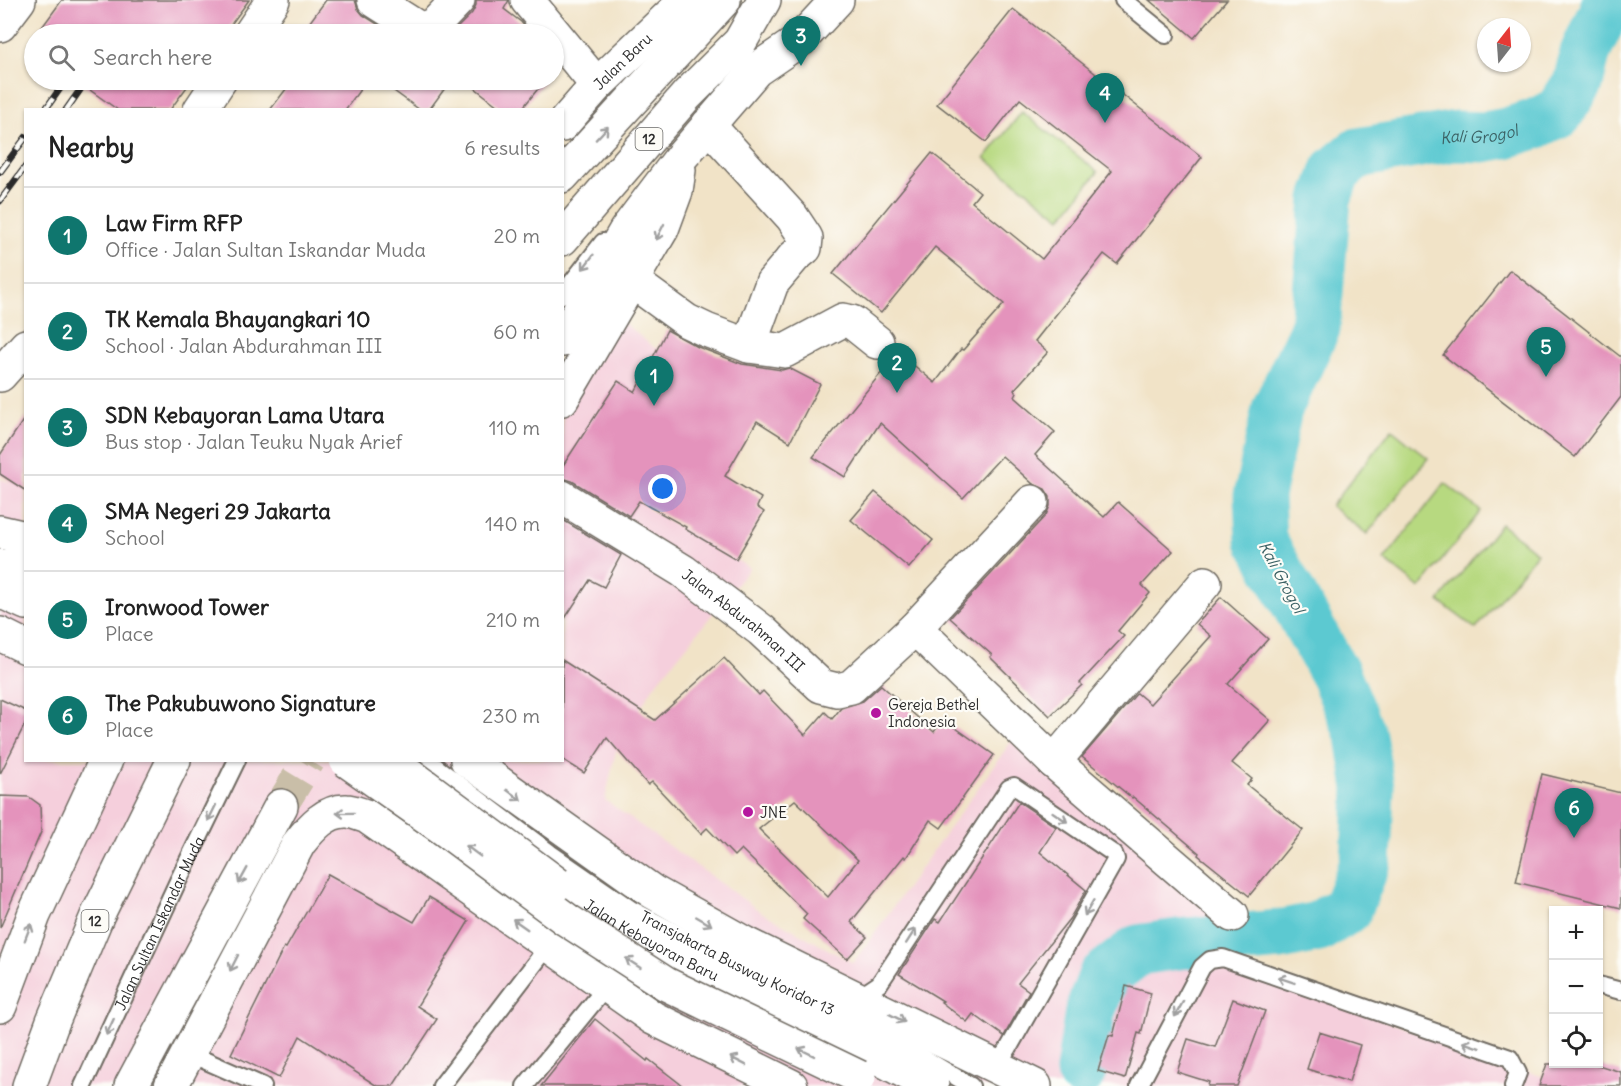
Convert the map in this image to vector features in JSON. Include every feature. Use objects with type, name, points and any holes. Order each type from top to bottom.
[{"type":"main road","points":[[0,25],[19,0]]},
{"type":"main road","points":[[257,24],[273,0]]},
{"type":"main road","points":[[374,0],[412,24]]},
{"type":"main road","points":[[435,24],[458,0]]},
{"type":"main road","points":[[527,0],[547,24]]},
{"type":"main road","name":"Jalan Baru","points":[[564,123],[597,85],[686,0]]},
{"type":"main road","points":[[564,174],[724,0]]},
{"type":"main road","name":"12","points":[[740,42],[764,0]]},
{"type":"main road","name":"12","points":[[564,237],[687,95],[781,0]]},
{"type":"main road","name":"12","points":[[564,337],[626,230],[682,156],[756,70],[806,0]]},
{"type":"main road","name":"12","points":[[756,70],[800,40],[837,0]]},
{"type":"main road","points":[[564,45],[597,85]]},
{"type":"main road","points":[[201,108],[213,90]]},
{"type":"main road","points":[[708,125],[792,217],[806,238],[805,248],[794,257],[772,283],[749,346]]},
{"type":"main road","points":[[564,396],[662,230],[676,191],[682,156]]},
{"type":"main road","points":[[632,281],[687,321],[749,346],[785,351],[843,320],[852,322],[878,342]]},
{"type":"main road","points":[[0,375],[24,348]]},
{"type":"main road","name":"Jalan Abdurahman III","points":[[564,497],[683,571],[761,630],[821,686],[837,690],[851,687],[915,628],[1032,502]]},
{"type":"main road","points":[[0,532],[24,538]]},
{"type":"main road","points":[[0,568],[24,568]]},
{"type":"main road","points":[[0,568],[24,579]]},
{"type":"main road","points":[[1054,762],[1205,583]]},
{"type":"main road","points":[[0,591],[24,602]]},
{"type":"main road","points":[[915,628],[1054,762],[1232,915]]},
{"type":"main road","points":[[0,634],[24,646]]},
{"type":"main road","points":[[0,1006],[34,915],[105,762]]},
{"type":"main road","name":"12","points":[[29,1086],[53,1021],[98,914],[173,762]]},
{"type":"main road","name":"Jalan Kebayoran Baru","points":[[349,762],[567,920],[666,984],[872,1074],[932,1086]]},
{"type":"main road","name":"Jalan Kebayoran Baru","points":[[393,762],[557,884],[872,1074]]},
{"type":"main road","points":[[396,838],[387,808],[388,799],[392,780],[410,762]]},
{"type":"main road","points":[[470,762],[653,892],[744,943],[858,998],[982,1076],[1035,1086]]},
{"type":"main road","points":[[131,1086],[281,806]]},
{"type":"main road","points":[[171,1086],[299,843],[314,825],[330,815],[347,811],[366,816],[652,1018],[776,1083]]},
{"type":"lane","points":[[1123,0],[1166,35]]},
{"type":"lane","points":[[564,250],[707,85],[740,42]]},
{"type":"lane","points":[[564,292],[661,169],[682,156]]},
{"type":"lane","points":[[0,544],[24,554]]},
{"type":"lane","points":[[43,1086],[88,974],[139,862],[189,762]]},
{"type":"lane","name":"Jalan Sultan Iskandar Muda","points":[[83,1086],[236,762]]},
{"type":"lane","name":"Transjakarta Busway Koridor 13","points":[[430,762],[550,854],[631,909],[914,1052],[982,1076]]},
{"type":"lane","points":[[858,998],[879,984],[1009,788],[1014,786],[1114,854],[1116,859],[1008,1049],[982,1076]]},
{"type":"lane","points":[[441,1086],[549,945]]},
{"type":"lane","points":[[1139,1086],[1202,967],[1210,960],[1223,958],[1510,1058],[1518,1073],[1513,1086]]},
{"type":"lane","points":[[525,1086],[607,986]]},
{"type":"lane","points":[[1603,986],[1621,991]]},
{"type":"lane","points":[[188,1053],[263,1086]]},
{"type":"shaded area","points":[[564,275],[712,394],[647,508],[750,568],[654,686],[617,746],[605,800],[761,912],[853,963],[1018,732],[1226,893],[1206,958],[1569,1086],[0,1086],[0,479],[24,486],[24,762],[564,762]]},
{"type":"green space","points":[[1022,112],[1098,172],[1061,218],[985,158]]},
{"type":"green space","points":[[1392,429],[1428,458],[1367,534],[1331,506]]},
{"type":"green space","points":[[1445,483],[1481,511],[1420,588],[1384,560]]},
{"type":"green space","points":[[1501,524],[1537,553],[1476,629],[1439,601]]},
{"type":"building","points":[[62,0],[249,0],[231,24],[44,24]]},
{"type":"building","points":[[326,0],[355,0],[363,15],[377,24],[308,24]]},
{"type":"building","points":[[476,0],[509,0],[504,9],[523,24],[461,24],[472,13]]},
{"type":"building","points":[[1149,0],[1227,0],[1194,38]]},
{"type":"building","points":[[1013,9],[1202,157],[1117,264],[1104,254],[1035,341],[1048,352],[1014,390],[1017,393],[1015,397],[1055,432],[1035,455],[1104,517],[1118,502],[1173,551],[1142,585],[1150,593],[1118,631],[1124,636],[1080,683],[1082,685],[1050,716],[990,657],[992,655],[950,618],[1046,515],[1050,506],[1050,497],[1045,489],[1033,484],[1002,456],[963,498],[880,423],[845,477],[813,457],[898,352],[935,383],[961,349],[963,350],[1004,304],[935,247],[881,313],[833,274],[932,153],[980,192],[972,202],[1042,259],[1112,171],[1020,99],[986,142],[937,104]]},
{"type":"building","points":[[90,90],[185,90],[171,108],[115,108]]},
{"type":"building","points":[[285,90],[360,90],[346,108],[272,108]]},
{"type":"building","points":[[393,90],[444,90],[430,108],[417,108]]},
{"type":"building","points":[[478,90],[537,90],[523,108],[500,108]]},
{"type":"building","points":[[1510,270],[1621,357],[1621,397],[1575,457],[1443,355]]},
{"type":"building","points":[[667,330],[698,347],[742,364],[782,370],[789,368],[820,384],[790,442],[757,421],[725,476],[761,498],[757,507],[764,512],[736,559],[685,529],[686,527],[639,501],[629,516],[572,481],[564,479],[564,464],[618,381],[635,392]]},
{"type":"building","points":[[24,419],[24,490],[0,474],[0,455]]},
{"type":"building","points":[[875,492],[933,540],[909,568],[851,520]]},
{"type":"building","points":[[564,521],[621,555],[604,587],[590,580],[564,620]]},
{"type":"building","points":[[1221,597],[1268,639],[1228,684],[1270,720],[1232,763],[1252,779],[1247,785],[1303,830],[1249,896],[1198,855],[1199,853],[1133,797],[1082,757],[1137,693],[1150,704],[1211,636],[1197,624]]},
{"type":"building","points":[[724,658],[759,695],[763,691],[805,735],[825,712],[832,719],[841,708],[863,701],[881,685],[934,732],[943,719],[994,755],[941,828],[930,820],[906,858],[904,856],[851,922],[867,937],[847,959],[803,919],[807,914],[741,849],[734,856],[707,828],[701,834],[652,782],[648,785],[607,738],[584,773],[564,760],[564,661],[655,720]],"holes":[[[795,800],[858,860],[828,897],[759,829]]]},
{"type":"building","points":[[0,699],[24,710],[24,726],[0,774]]},
{"type":"building","points":[[1542,774],[1621,793],[1621,908],[1516,882]]},
{"type":"building","points":[[0,796],[29,797],[40,805],[41,832],[0,928]]},
{"type":"building","points":[[1019,802],[1056,827],[1040,852],[1086,890],[1070,918],[1018,983],[1029,991],[1004,1036],[973,1014],[967,1022],[941,1002],[943,1001],[899,974],[935,919],[940,922]]},
{"type":"building","points":[[328,874],[414,922],[429,897],[469,921],[417,1006],[437,1019],[393,1086],[377,1086],[300,1036],[279,1078],[231,1054],[284,947],[286,948]]},
{"type":"building","points":[[1126,986],[1151,993],[1141,1034],[1138,1033],[1125,1079],[1098,1071],[1109,1035],[1113,1036]]},
{"type":"building","points":[[1233,999],[1265,1011],[1237,1086],[1208,1086],[1209,1082],[1177,1072],[1188,1039],[1215,1047]]},
{"type":"building","points":[[595,1019],[647,1061],[648,1059],[683,1086],[541,1086]]},
{"type":"building","points":[[1319,1032],[1360,1045],[1349,1082],[1307,1069]]},
{"type":"building","points":[[1547,1064],[1549,1068],[1603,1066],[1621,1072],[1621,1086],[1539,1086]]},
{"type":"waterway","name":"Kali Grogol","points":[[1081,1071],[1090,1011],[1103,977],[1138,950],[1280,935],[1318,927],[1347,909],[1366,861],[1369,788],[1361,736],[1336,676],[1261,540],[1259,496],[1277,409],[1315,328],[1326,199],[1336,171],[1358,153],[1455,136],[1484,137],[1506,133],[1535,124],[1559,112],[1578,83],[1585,53],[1609,0]]},
{"type":"tunnel","points":[[281,806],[308,762]]},
{"type":"railway","points":[[46,108],[59,90]]},
{"type":"railway","points":[[67,108],[80,90]]},
{"type":"railway","points":[[0,172],[24,140]]},
{"type":"railway","points":[[0,201],[24,169]]},
{"type":"place","name":"SDN Kebayoran Lama Utara","points":[[801,66]]},
{"type":"place","name":"SMA Negeri 29 Jakarta","points":[[1105,123]]},
{"type":"place","name":"Ironwood Tower","points":[[1546,377]]},
{"type":"place","name":"TK Kemala Bhayangkari 10","points":[[897,393]]},
{"type":"place","name":"Law Firm RFP","points":[[654,406]]},
{"type":"place","name":"Gereja Bethel Indonesia","points":[[876,713]]},
{"type":"place","name":"JNE","points":[[748,812]]},
{"type":"place","name":"The Pakubuwono Signature","points":[[1574,838]]}]
